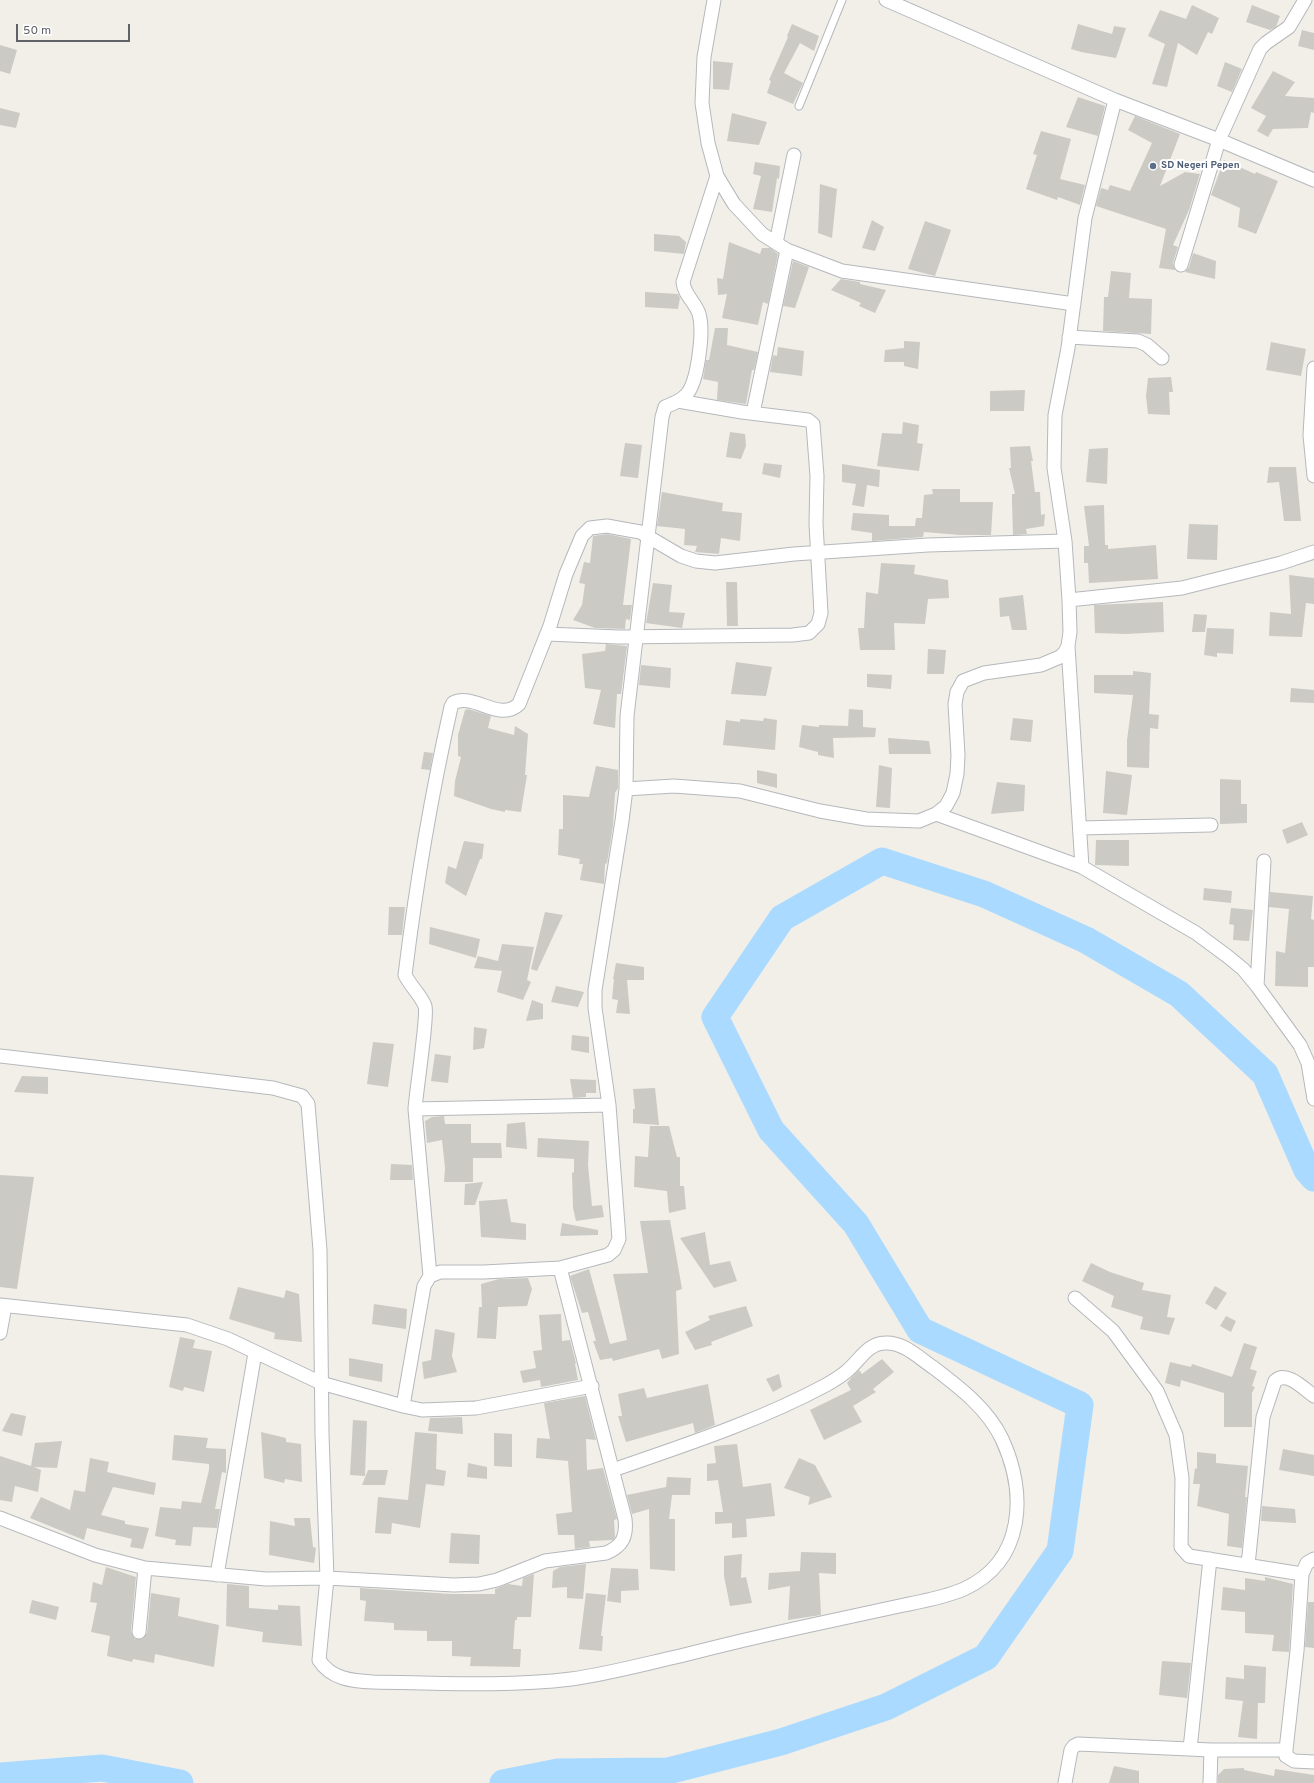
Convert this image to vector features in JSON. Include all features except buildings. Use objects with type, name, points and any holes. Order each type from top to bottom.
[{"type":"street","points":[[714,0],[704,58],[702,103],[708,143],[716,176],[734,204],[762,234],[781,246],[842,271],[1074,304]]},
{"type":"street","points":[[886,0],[1116,100],[1219,140],[1314,180]]},
{"type":"street","points":[[1181,265],[1219,140],[1260,49],[1289,27],[1305,0]]},
{"type":"street","points":[[1082,867],[1068,646],[1069,600],[1064,541],[1054,468],[1055,415],[1069,337],[1086,218],[1116,100]]},
{"type":"street","points":[[753,413],[781,246],[794,155]]},
{"type":"street","points":[[430,1276],[440,1272],[484,1272],[560,1268],[608,1254],[614,1250],[619,1239],[609,1105],[595,1008],[595,990],[626,789],[627,716],[662,417],[665,407],[678,401],[686,395],[691,388],[701,333],[699,314],[684,288],[683,282],[716,176]]},
{"type":"street","points":[[1069,337],[1138,341],[1147,345],[1162,358]]},
{"type":"street","points":[[1314,368],[1310,435],[1314,476]]},
{"type":"street","points":[[547,634],[637,636],[809,633],[818,624],[821,613],[817,554],[817,476],[813,424],[808,420],[678,401]]},
{"type":"street","points":[[403,1406],[424,1286],[430,1276],[415,1109],[426,1008],[418,991],[410,985],[406,975],[415,897],[427,820],[453,703],[462,700],[499,710],[515,708],[524,695],[547,634],[566,574],[582,536],[590,528],[607,526],[640,532],[681,556],[706,563],[794,554],[817,554],[928,545],[1064,541]]},
{"type":"street","points":[[1069,600],[1182,588],[1281,563],[1314,552]]},
{"type":"street","points":[[626,789],[674,786],[740,791],[820,811],[866,819],[919,821],[936,814],[946,806],[953,793],[957,774],[955,704],[957,692],[964,681],[984,673],[1041,665],[1053,661],[1060,657],[1068,646]]},
{"type":"street","points":[[936,814],[1082,867],[1196,933],[1243,969],[1300,1045],[1311,1063],[1314,1099]]},
{"type":"street","points":[[1080,828],[1211,825]]},
{"type":"street","points":[[1257,986],[1264,861]]},
{"type":"street","points":[[0,1056],[273,1088],[302,1096],[308,1104],[320,1250],[321,1383],[327,1578],[319,1660],[325,1669],[338,1676],[354,1681],[366,1682],[525,1683],[570,1679],[619,1671],[756,1637],[926,1600],[963,1589],[978,1580],[1005,1555],[1016,1523],[1017,1498],[1012,1471],[1001,1438],[979,1406],[954,1383],[906,1348],[887,1342],[873,1346],[840,1377],[804,1396],[701,1439],[613,1470]]},
{"type":"street","points":[[415,1109],[609,1105]]},
{"type":"street","points":[[0,1518],[95,1555],[145,1568],[266,1579],[327,1578],[454,1585],[479,1584],[497,1580],[544,1561],[610,1551],[621,1545],[624,1539],[626,1529],[625,1519],[592,1386],[560,1268]]},
{"type":"street","points":[[1075,1298],[1113,1331],[1157,1391],[1176,1435],[1182,1478],[1182,1548],[1189,1556],[1302,1574]]},
{"type":"street","points":[[0,1333],[2,1305],[187,1325],[228,1339],[321,1383],[422,1410],[476,1408],[592,1386]]},
{"type":"street","points":[[217,1575],[255,1353]]},
{"type":"street","points":[[1248,1565],[1263,1417],[1275,1381],[1283,1377],[1290,1379],[1314,1396]]},
{"type":"street","points":[[1190,1749],[1210,1559]]},
{"type":"street","points":[[1314,1559],[1307,1563],[1302,1574],[1297,1651],[1286,1750],[1286,1756],[1289,1759],[1314,1762]]},
{"type":"street","points":[[139,1632],[145,1568]]},
{"type":"street","points":[[1065,1783],[1071,1750],[1078,1744],[1211,1750],[1286,1750]]},
{"type":"street","points":[[1210,1783],[1211,1750]]},
{"type":"lane","points":[[798,106],[842,0]]},
{"type":"waterway","points":[[503,1783],[558,1772],[668,1771],[781,1742],[886,1707],[986,1657],[1060,1551],[1080,1405],[920,1330],[856,1224],[771,1130],[715,1017],[782,918],[882,861],[984,894],[1086,940],[1179,994],[1265,1074],[1307,1170],[1314,1178]]},
{"type":"waterway","points":[[0,1776],[102,1768],[180,1783]]},
{"type":"place","name":"SD Negeri Pepen","points":[[1153,166]]}]
